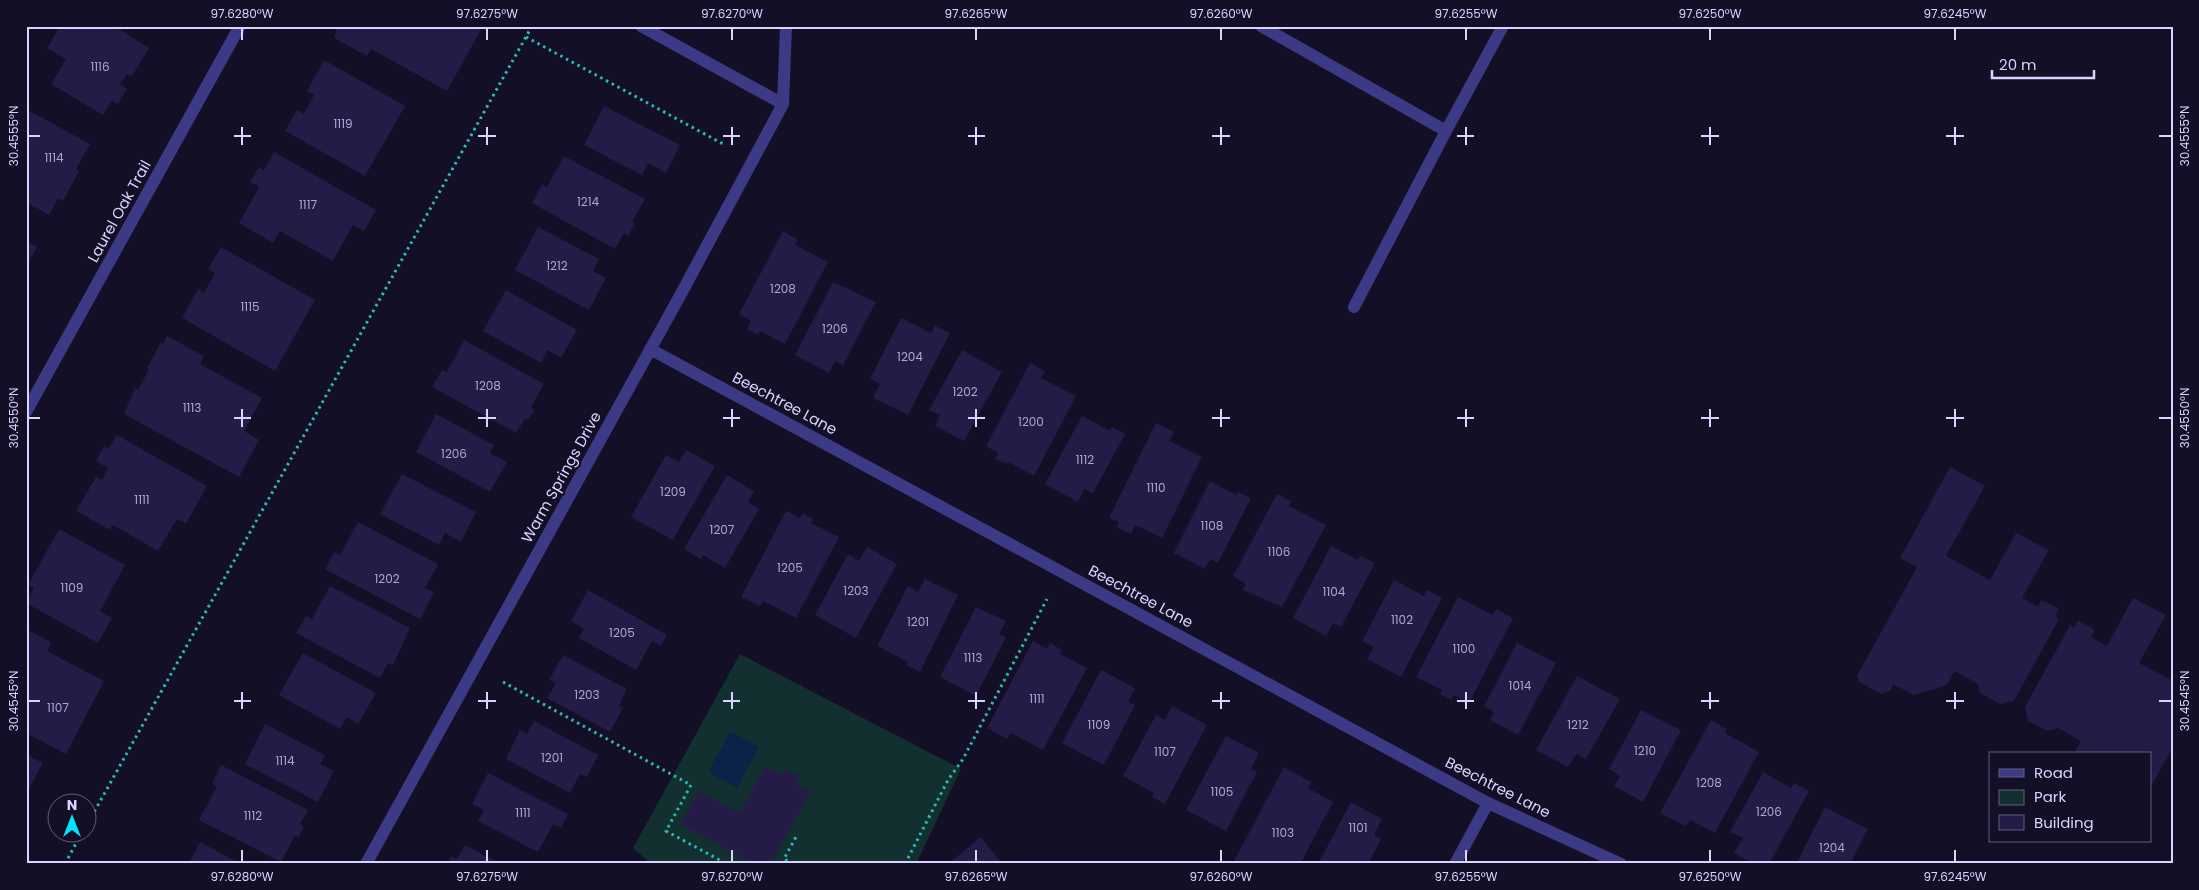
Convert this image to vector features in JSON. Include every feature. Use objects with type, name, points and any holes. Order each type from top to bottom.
[{"type":"street","name":"Laurel Oak Trail","points":[[26,412],[240,26]]},
{"type":"street","points":[[641,26],[783,104],[786,26]]},
{"type":"street","points":[[1261,26],[1446,131]]},
{"type":"street","points":[[1354,308],[1503,26]]},
{"type":"street","name":"Warm Springs Drive","points":[[366,864],[783,104]]},
{"type":"street","name":"Beechtree Lane","points":[[650,349],[1488,803],[1620,864]]},
{"type":"street","points":[[1456,864],[1488,803]]},
{"type":"path","points":[[98,805],[532,26]]},
{"type":"path","points":[[526,37],[725,145]]},
{"type":"path","points":[[905,864],[948,780],[963,759],[1047,599]]},
{"type":"path","points":[[503,682],[691,785],[666,831],[727,864]]},
{"type":"path","points":[[793,864],[784,859],[797,835]]},
{"type":"path","points":[[65,864],[77,842]]},
{"type":"green space","points":[[740,654],[961,769],[916,864],[651,864],[633,848]]},
{"type":"water","points":[[730,732],[759,747],[737,788],[708,772]]},
{"type":"building","points":[[55,26],[114,26],[149,48],[132,76],[127,74],[120,84],[127,89],[118,104],[112,101],[103,115],[51,84],[66,59],[47,48],[59,28]]},
{"type":"building","points":[[337,26],[483,26],[447,91],[371,49],[367,56],[334,38]]},
{"type":"building","points":[[324,60],[405,106],[365,176],[285,131],[297,110],[304,114],[314,95],[307,91]]},
{"type":"building","points":[[604,106],[680,145],[666,173],[648,163],[642,175],[584,145]]},
{"type":"building","points":[[26,109],[90,144],[76,169],[79,171],[63,201],[58,198],[49,215],[26,202]]},
{"type":"building","points":[[274,152],[376,210],[364,231],[353,225],[333,261],[280,231],[273,243],[239,223],[259,187],[250,182],[259,167],[264,170]]},
{"type":"building","points":[[564,156],[645,199],[632,222],[635,224],[628,236],[624,233],[615,249],[532,203],[542,184],[547,187]]},
{"type":"building","points":[[538,227],[599,259],[593,271],[606,278],[589,310],[515,270]]},
{"type":"building","points":[[783,231],[798,240],[795,245],[828,262],[785,344],[760,331],[758,335],[747,329],[751,321],[739,314]]},
{"type":"building","points":[[26,241],[37,247],[26,267]]},
{"type":"building","points":[[221,247],[315,300],[275,371],[182,318],[198,289],[204,293],[215,273],[208,269]]},
{"type":"building","points":[[833,282],[876,302],[843,365],[835,361],[829,373],[795,355]]},
{"type":"building","points":[[506,290],[577,330],[561,358],[548,350],[541,363],[483,331]]},
{"type":"building","points":[[901,318],[931,333],[935,326],[950,333],[908,415],[873,398],[880,384],[870,379]]},
{"type":"building","points":[[167,336],[204,356],[200,364],[262,398],[244,431],[259,440],[239,477],[124,414],[135,388],[138,390],[149,369],[147,368],[161,342],[163,344]]},
{"type":"building","points":[[464,340],[544,384],[531,407],[535,410],[528,420],[525,419],[516,433],[432,387],[442,370],[447,372]]},
{"type":"building","points":[[962,350],[1002,372],[964,441],[935,426],[940,415],[929,410]]},
{"type":"building","points":[[1030,363],[1045,371],[1041,378],[1076,396],[1034,476],[1008,462],[1007,464],[995,459],[998,453],[986,446]]},
{"type":"building","points":[[436,414],[494,445],[490,453],[507,462],[490,492],[416,452]]},
{"type":"building","points":[[1082,416],[1110,431],[1112,427],[1125,434],[1093,493],[1084,489],[1078,502],[1045,484]]},
{"type":"building","points":[[1156,423],[1174,432],[1169,441],[1202,457],[1162,538],[1135,525],[1131,534],[1117,527],[1119,522],[1109,518]]},
{"type":"building","points":[[117,435],[207,486],[186,524],[177,519],[158,551],[113,525],[110,530],[76,511],[96,477],[102,480],[108,468],[96,461],[104,446],[108,449]]},
{"type":"building","points":[[686,450],[715,466],[673,540],[631,517],[666,455],[679,462]]},
{"type":"building","points":[[1950,467],[1985,486],[1946,556],[1990,580],[2016,533],[2049,550],[2022,598],[2038,607],[2041,600],[2059,609],[2055,616],[2059,619],[2014,701],[2000,704],[1980,693],[1978,684],[1954,671],[1947,685],[1914,695],[1893,684],[1891,690],[1881,694],[1859,682],[1857,676],[1917,567],[1900,558]]},
{"type":"building","points":[[402,474],[476,512],[461,542],[445,533],[439,545],[380,514]]},
{"type":"building","points":[[727,475],[754,491],[748,502],[759,509],[725,568],[703,555],[701,559],[684,549]]},
{"type":"building","points":[[1210,481],[1236,495],[1238,492],[1251,498],[1218,563],[1210,559],[1205,569],[1174,553]]},
{"type":"building","points":[[1277,494],[1291,501],[1289,506],[1326,525],[1282,607],[1243,590],[1246,584],[1233,576]]},
{"type":"building","points":[[786,511],[800,518],[803,513],[813,519],[811,523],[839,537],[796,618],[763,601],[760,606],[741,597]]},
{"type":"building","points":[[358,522],[438,564],[425,588],[434,592],[420,619],[325,569],[334,552],[340,555]]},
{"type":"building","points":[[59,529],[125,565],[100,611],[112,618],[98,643],[26,603],[34,588],[28,585]]},
{"type":"building","points":[[1331,546],[1358,560],[1360,556],[1375,563],[1341,627],[1333,623],[1326,636],[1293,618]]},
{"type":"building","points":[[867,547],[897,564],[856,638],[815,615],[848,554],[859,561]]},
{"type":"building","points":[[925,579],[958,595],[920,672],[906,665],[908,662],[877,646],[908,586],[918,592]]},
{"type":"building","points":[[1394,580],[1424,596],[1427,590],[1442,598],[1401,677],[1367,659],[1374,647],[1362,641]]},
{"type":"building","points":[[330,586],[410,628],[393,665],[388,663],[380,678],[296,633],[306,616],[312,619]]},
{"type":"building","points":[[588,590],[667,635],[661,646],[652,641],[636,670],[579,638],[584,629],[571,621]]},
{"type":"building","points":[[1458,597],[1493,615],[1496,609],[1513,618],[1469,703],[1454,695],[1451,700],[1440,694],[1442,690],[1416,677]]},
{"type":"building","points":[[2133,598],[2166,615],[2139,663],[2173,681],[2173,747],[2152,784],[2152,752],[2075,752],[2081,741],[2058,728],[2048,731],[2028,721],[2025,707],[2070,625],[2074,628],[2078,620],[2095,630],[2091,637],[2107,646]]},
{"type":"building","points":[[976,607],[1006,621],[999,634],[1006,637],[976,696],[940,677]]},
{"type":"building","points":[[26,629],[51,642],[47,651],[104,681],[66,754],[26,733]]},
{"type":"building","points":[[1033,641],[1047,649],[1050,643],[1062,650],[1060,654],[1087,668],[1043,750],[1011,733],[1007,739],[987,728]]},
{"type":"building","points":[[1517,643],[1556,663],[1518,735],[1490,720],[1494,712],[1484,706]]},
{"type":"building","points":[[303,653],[376,693],[358,724],[347,717],[340,729],[279,695]]},
{"type":"building","points":[[563,655],[627,689],[619,706],[623,708],[610,732],[547,698],[556,683],[549,680]]},
{"type":"building","points":[[1101,670],[1135,688],[1128,702],[1135,705],[1104,765],[1062,743]]},
{"type":"building","points":[[1577,676],[1620,699],[1586,759],[1576,754],[1568,767],[1536,750]]},
{"type":"building","points":[[1172,706],[1207,725],[1165,804],[1152,797],[1154,793],[1123,776],[1156,715],[1165,720]]},
{"type":"building","points":[[1641,710],[1681,730],[1643,802],[1614,786],[1620,776],[1609,769]]},
{"type":"building","points":[[1711,720],[1727,729],[1725,733],[1759,752],[1715,833],[1690,820],[1686,826],[1660,813]]},
{"type":"building","points":[[534,721],[598,755],[587,777],[580,774],[570,793],[506,759],[520,730],[527,734]]},
{"type":"building","points":[[265,724],[325,755],[320,764],[334,771],[318,802],[245,764]]},
{"type":"building","points":[[1226,736],[1259,753],[1251,769],[1257,772],[1226,831],[1186,810]]},
{"type":"building","points":[[26,754],[43,763],[26,794]]},
{"type":"building","points":[[221,765],[308,810],[300,824],[304,826],[299,837],[295,835],[281,862],[199,820],[217,786],[212,784]]},
{"type":"building","points":[[765,767],[781,775],[784,769],[800,777],[796,784],[811,791],[771,864],[754,864],[680,824],[699,791],[740,813]]},
{"type":"building","points":[[1284,767],[1311,782],[1308,788],[1333,802],[1300,864],[1233,863]]},
{"type":"building","points":[[1763,772],[1791,788],[1794,783],[1809,791],[1769,864],[1754,864],[1734,853],[1743,838],[1730,832]]},
{"type":"building","points":[[488,773],[568,814],[561,828],[553,824],[538,852],[478,821],[484,810],[472,804]]},
{"type":"building","points":[[1351,802],[1382,819],[1374,835],[1381,839],[1368,864],[1318,864]]},
{"type":"building","points":[[1825,807],[1868,829],[1850,864],[1796,864]]},
{"type":"building","points":[[981,837],[1002,864],[948,864]]},
{"type":"building","points":[[200,842],[241,864],[189,864]]},
{"type":"building","points":[[465,845],[501,864],[447,864],[451,856],[457,859]]}]
